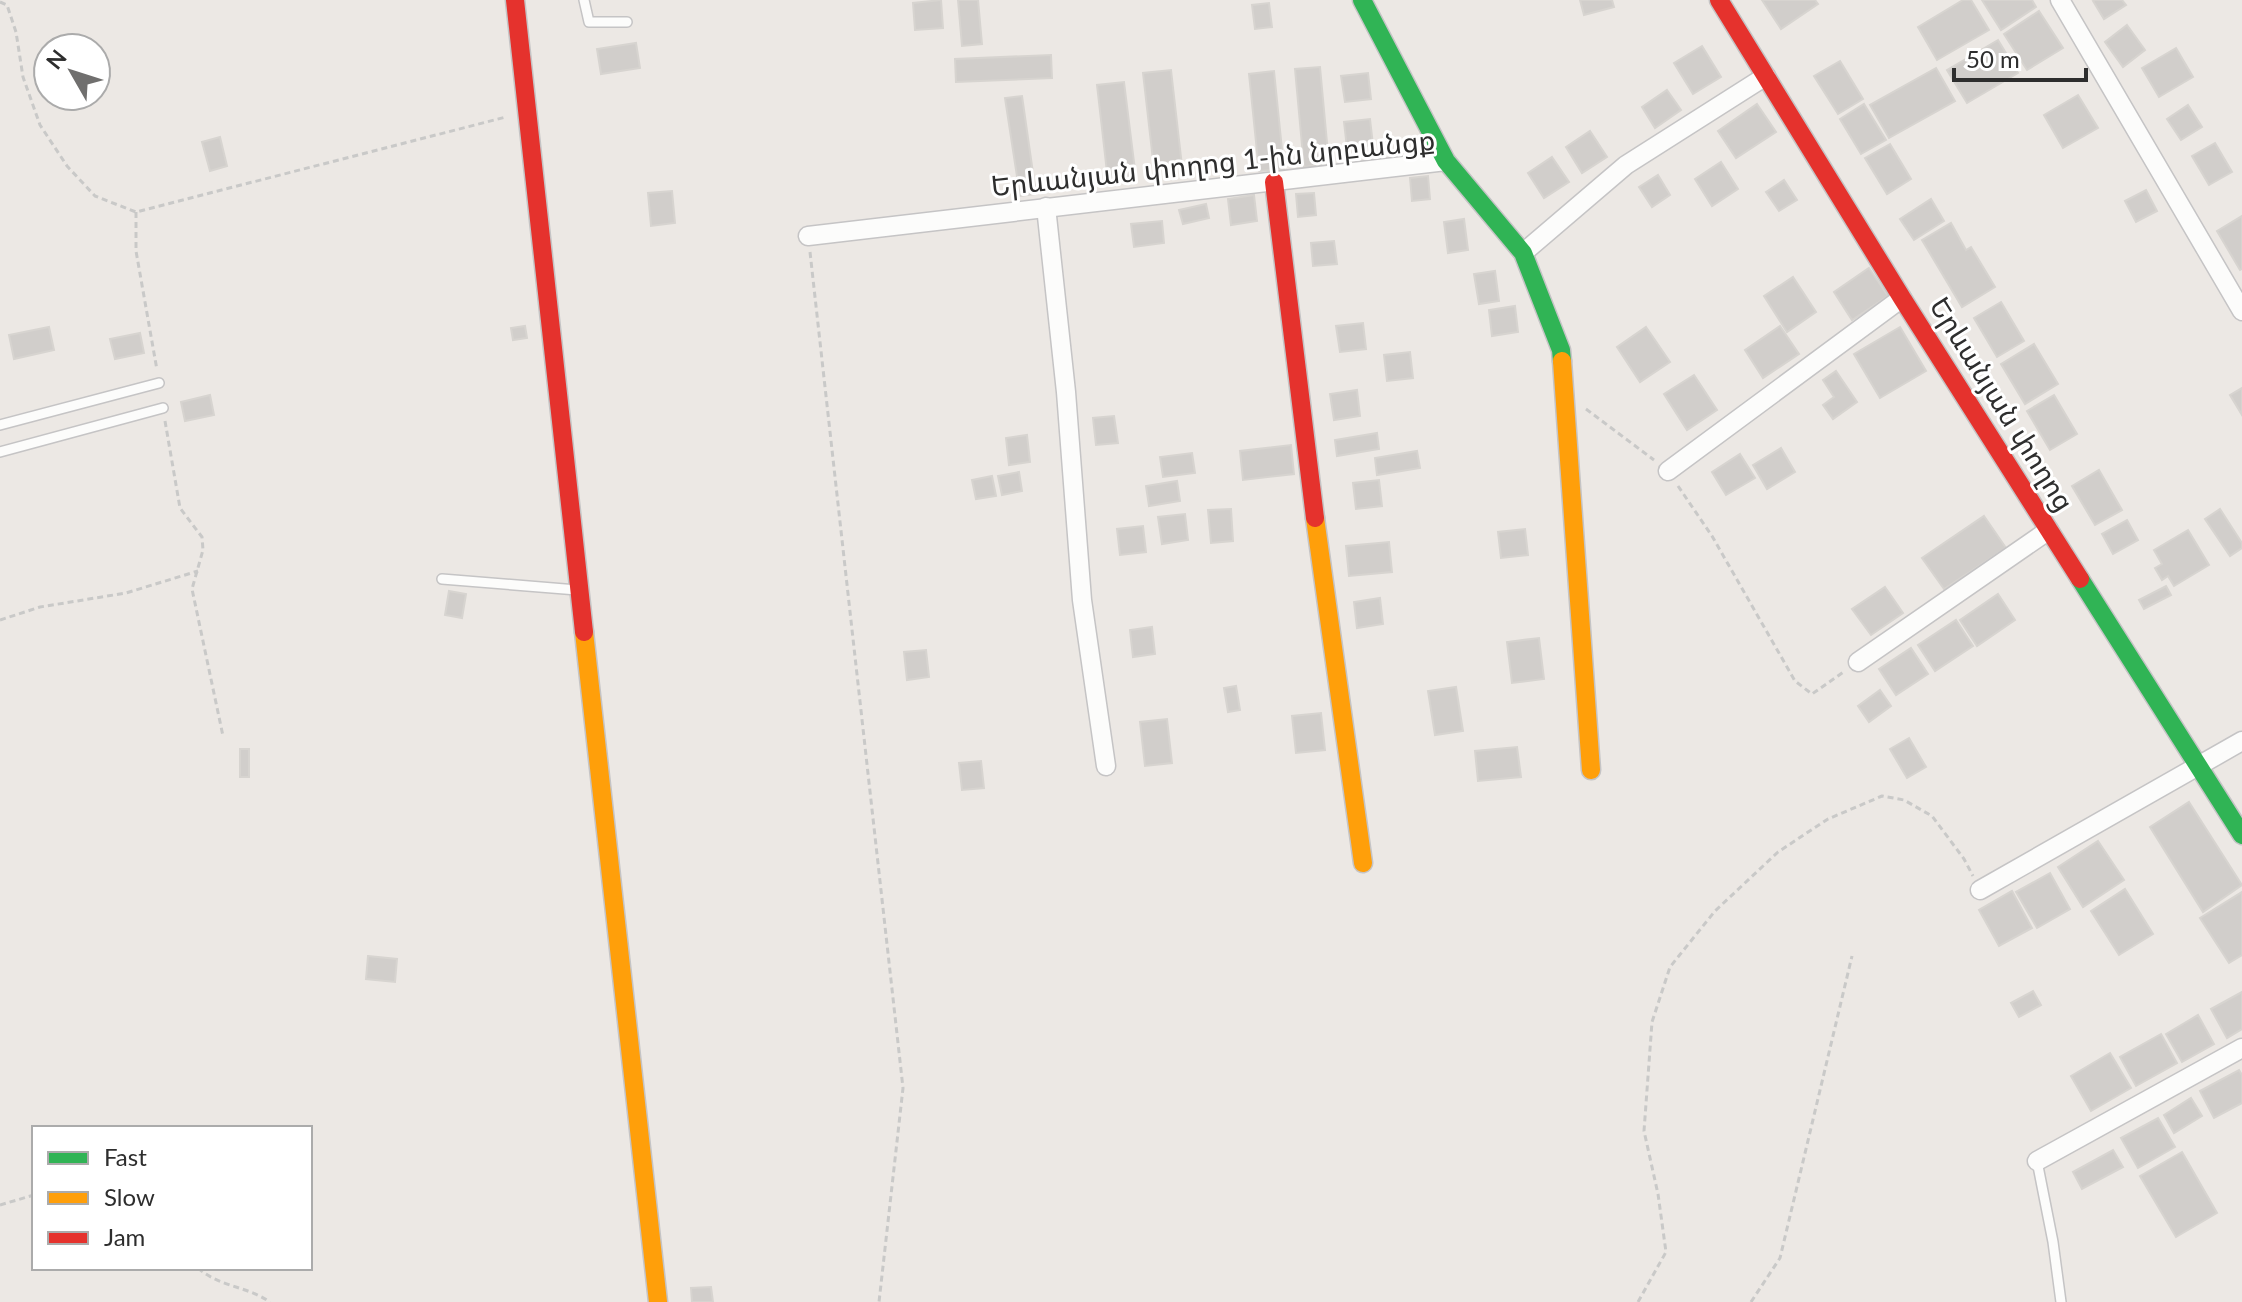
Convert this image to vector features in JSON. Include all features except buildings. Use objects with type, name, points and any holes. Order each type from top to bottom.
[{"type":"main road","points":[[515,0],[658,1302]]},
{"type":"main road","points":[[1362,0],[1446,161]]},
{"type":"main road","name":"Երևանյան փողոց","points":[[1719,0],[1902,298],[2242,835]]},
{"type":"main road","name":"Երևանյան փողոց 1-ին նրբանցք","points":[[1446,161],[1523,253],[1561,350],[1591,770]]},
{"type":"main road","points":[[1274,182],[1315,522],[1363,863]]},
{"type":"street","points":[[2060,0],[2242,311]]},
{"type":"street","points":[[1523,253],[1626,165],[1766,76]]},
{"type":"street","name":"Երևանյան փողոց 1-ին նրբանցք","points":[[808,236],[1446,161]]},
{"type":"street","points":[[1046,207],[1066,392],[1082,600],[1106,766]]},
{"type":"street","points":[[1668,471],[1902,298]]},
{"type":"street","points":[[1858,662],[2049,530]]},
{"type":"street","points":[[1980,890],[2242,741]]},
{"type":"street","points":[[2037,1161],[2242,1048]]},
{"type":"lane","points":[[584,0],[589,22],[627,22]]},
{"type":"lane","points":[[0,425],[159,383]]},
{"type":"lane","points":[[0,452],[163,408]]},
{"type":"lane","points":[[442,579],[581,590]]},
{"type":"lane","points":[[2037,1161],[2061,1302]]},
{"type":"path","points":[[0,2],[7,5],[16,32],[23,77],[40,125],[67,166],[95,196],[136,212],[529,111]]},
{"type":"path","points":[[136,212],[136,251],[159,383]]},
{"type":"path","points":[[808,236],[903,1088],[879,1302]]},
{"type":"path","points":[[1564,393],[1668,471],[1712,536],[1795,681],[1812,694],[1858,662]]},
{"type":"path","points":[[163,408],[180,508],[202,537],[203,550],[192,589],[223,736]]},
{"type":"path","points":[[0,620],[40,607],[126,593],[198,571]]},
{"type":"path","points":[[1638,1302],[1666,1252],[1658,1194],[1644,1131],[1652,1022],[1670,967],[1715,911],[1778,852],[1828,819],[1882,796],[1904,800],[1932,816],[1964,859],[1980,890]]},
{"type":"path","points":[[1751,1302],[1780,1258],[1852,956]]},
{"type":"path","points":[[0,1205],[32,1196]]},
{"type":"path","points":[[200,1270],[211,1280],[260,1295],[270,1302]]},
{"type":"traffic: fast","points":[[1362,0],[1446,161],[1523,253],[1561,350],[1562,361]]},
{"type":"traffic: fast","points":[[2080,579],[2242,835]]},
{"type":"traffic: slow","points":[[1562,361],[1591,770]]},
{"type":"traffic: slow","points":[[1315,518],[1363,863]]},
{"type":"traffic: slow","points":[[584,632],[658,1302]]},
{"type":"traffic: jam","points":[[515,0],[584,632]]},
{"type":"traffic: jam","points":[[1719,0],[2080,579]]},
{"type":"traffic: jam","points":[[1274,182],[1315,518]]}]
